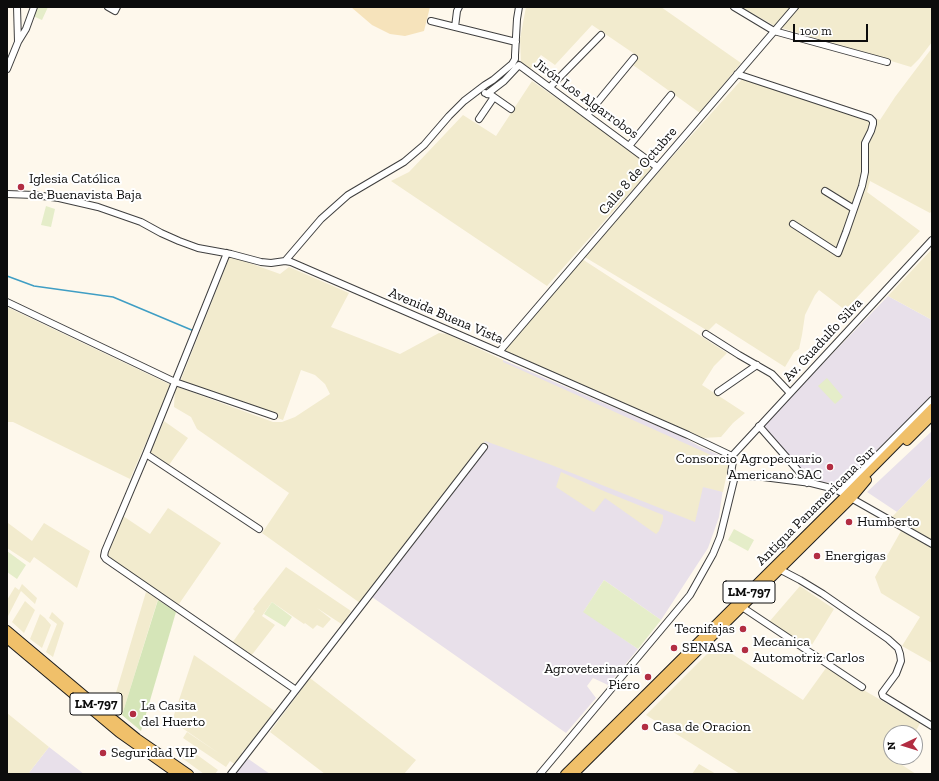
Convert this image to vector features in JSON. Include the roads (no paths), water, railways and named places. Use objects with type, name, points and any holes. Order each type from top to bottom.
[{"type":"main road","name":"Antigua Panamericana Sur","points":[[574,774],[657,687],[932,408]]},
{"type":"main road","name":"Antigua Panamericana Sur","points":[[565,774],[742,607],[780,569],[847,495],[874,473],[932,416]]},
{"type":"main road","name":"LM-797","points":[[7,630],[137,738],[189,774]]},
{"type":"main road","name":"LM-797","points":[[7,639],[119,733],[177,774]]},
{"type":"street","points":[[17,7],[18,42]]},
{"type":"street","points":[[7,70],[18,42],[26,29],[34,7]]},
{"type":"street","points":[[108,7],[115,11],[117,7]]},
{"type":"street","points":[[455,27],[459,7]]},
{"type":"street","points":[[286,261],[321,219],[348,195],[404,162],[424,145],[464,101],[512,64],[515,59],[518,7]]},
{"type":"street","points":[[734,7],[774,31],[888,62]]},
{"type":"street","name":"Calle 8 de Octubre","points":[[499,352],[795,7]]},
{"type":"street","points":[[431,21],[516,42]]},
{"type":"street","points":[[550,87],[601,35]]},
{"type":"street","points":[[587,115],[634,58]]},
{"type":"street","name":"Jirón Los Algarrobos","points":[[487,94],[504,81],[519,65],[658,167]]},
{"type":"street","points":[[737,74],[870,118],[873,121],[871,131],[865,143],[865,172],[862,186],[838,253],[793,224]]},
{"type":"street","points":[[478,90],[511,109]]},
{"type":"street","points":[[629,146],[671,95]]},
{"type":"street","points":[[479,119],[494,98]]},
{"type":"street","points":[[825,191],[854,209]]},
{"type":"street","name":"Avenida Buena Vista","points":[[7,194],[59,198],[98,207],[142,222],[160,233],[198,248],[227,253],[260,262],[291,262],[688,435],[732,456]]},
{"type":"street","name":"Av. Guadulfo Silva","points":[[732,456],[932,240]]},
{"type":"street","points":[[227,253],[104,556],[296,690]]},
{"type":"street","points":[[7,302],[175,382],[274,416]]},
{"type":"street","points":[[706,334],[772,374],[790,393]]},
{"type":"street","points":[[718,392],[757,365]]},
{"type":"street","points":[[847,495],[932,400]]},
{"type":"street","points":[[759,426],[802,475],[807,483]]},
{"type":"street","points":[[231,774],[484,447]]},
{"type":"street","points":[[146,454],[259,529]]},
{"type":"street","points":[[732,456],[733,461],[731,473],[735,476],[763,477],[807,483],[835,489],[932,544]]},
{"type":"street","points":[[540,774],[690,595],[713,554],[720,537],[735,476]]},
{"type":"street","points":[[780,569],[822,594],[888,639],[898,648],[901,661],[896,674],[882,693],[883,696],[932,726]]},
{"type":"street","points":[[742,607],[862,687]]},
{"type":"waterway","points":[[7,276],[34,286],[113,297],[194,331]]},
{"type":"place","name":"Iglesia Católica de Buenavista Baja","points":[[21,187]]},
{"type":"place","name":"Consorcio Agropecuario Americano SAC","points":[[830,467]]},
{"type":"place","name":"Humberto","points":[[849,522]]},
{"type":"place","name":"Energigas","points":[[817,556]]},
{"type":"place","name":"Tecnifajas","points":[[743,629]]},
{"type":"place","name":"SENASA","points":[[674,648]]},
{"type":"place","name":"Mecanica Automotriz Carlos","points":[[745,650]]},
{"type":"place","name":"Agroveterinaria Piero","points":[[648,677]]},
{"type":"place","name":"La Casita del Huerto","points":[[133,714]]},
{"type":"place","name":"Casa de Oracion","points":[[645,727]]},
{"type":"place","name":"Seguridad VIP","points":[[103,753]]}]
